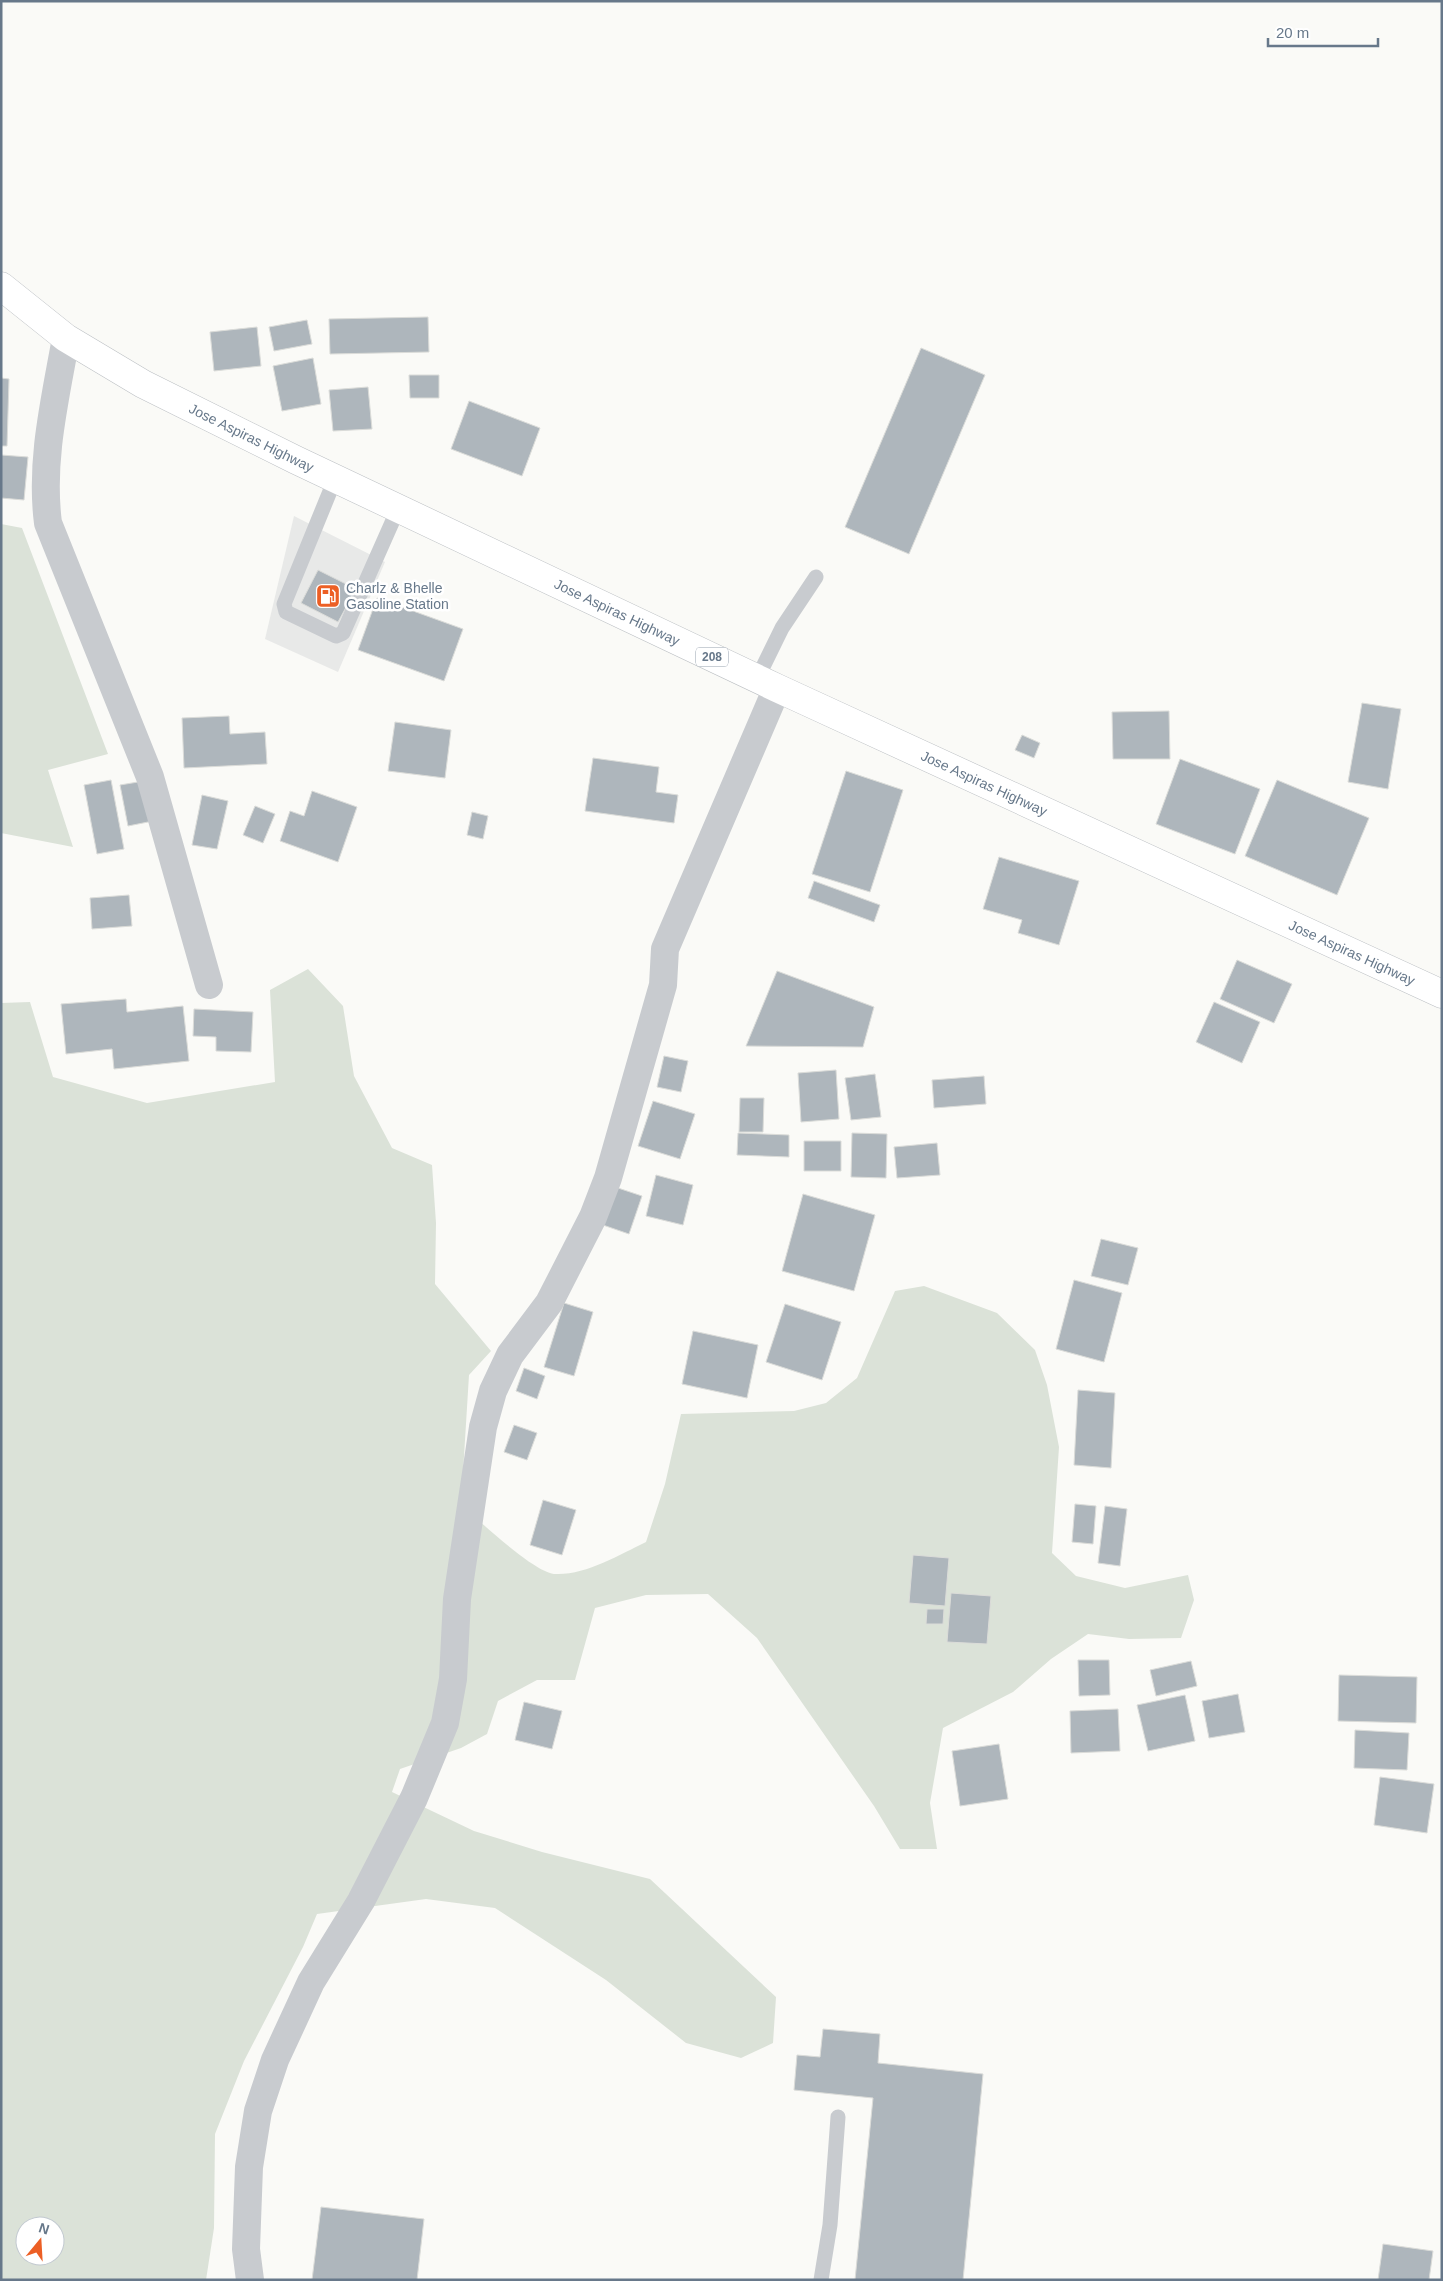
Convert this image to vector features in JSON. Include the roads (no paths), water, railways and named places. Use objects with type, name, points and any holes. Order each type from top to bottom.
[{"type":"main road","name":"Jose Aspiras Highway","points":[[1,286],[66,338],[143,384],[335,480],[767,684],[1442,994]]},
{"type":"street","points":[[66,338],[46,454],[44,493],[48,523],[150,777],[209,985]]},
{"type":"street","points":[[250,2280],[246,2249],[249,2166],[258,2111],[275,2060],[311,1982],[361,1901],[414,1798],[445,1723],[453,1679],[457,1598],[483,1427],[492,1391],[510,1355],[549,1303],[593,1217],[608,1178],[663,985],[665,949],[767,684]]},
{"type":"lane","points":[[335,480],[284,604],[286,612],[336,636],[343,633],[398,510]]},
{"type":"lane","points":[[767,684],[782,628],[816,577]]},
{"type":"lane","points":[[821,2280],[830,2225],[838,2117]]},
{"type":"place","name":"Charlz & Bhelle Gasoline Station","points":[[328,596]]}]
